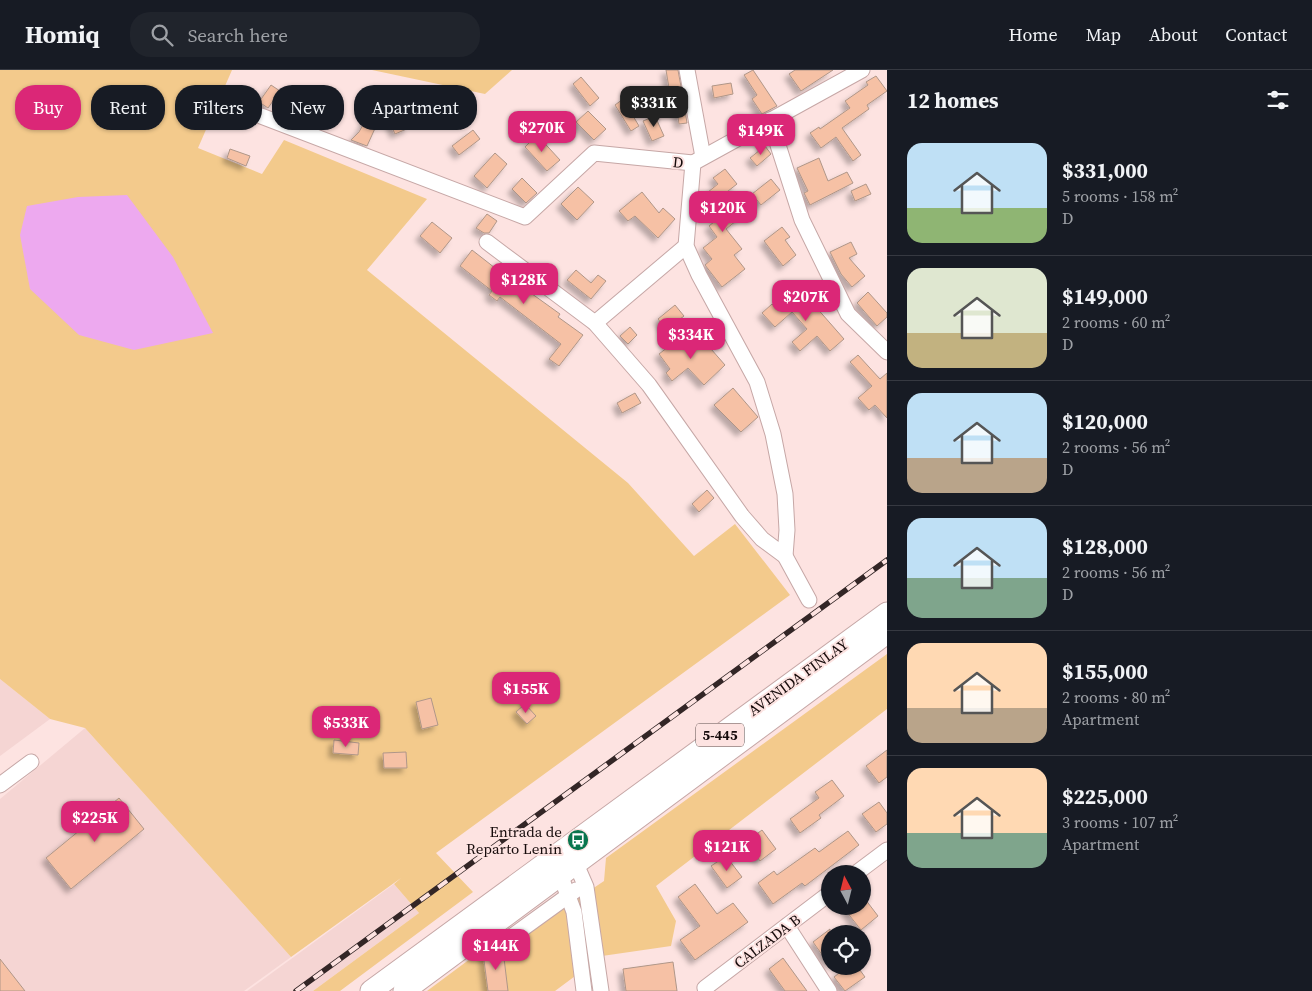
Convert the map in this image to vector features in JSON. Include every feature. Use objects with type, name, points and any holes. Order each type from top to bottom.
[{"type":"highway","name":"AVENIDA FINLAY","points":[[371,991],[569,875],[887,612]]},
{"type":"highway","name":"AVENIDA FINLAY","points":[[404,991],[471,942],[569,875],[887,633]]},
{"type":"street","points":[[687,70],[698,160],[686,246],[699,275],[757,382],[773,434],[785,494],[787,530],[785,556]]},
{"type":"street","name":"D","points":[[262,116],[525,217],[594,153],[698,160],[862,70]]},
{"type":"street","points":[[770,120],[802,220],[848,314],[887,352]]},
{"type":"street","points":[[487,242],[595,323],[649,385],[742,516],[762,540],[785,556],[809,600]]},
{"type":"street","points":[[595,323],[686,246]]},
{"type":"street","points":[[0,785],[31,762]]},
{"type":"street","points":[[867,865],[887,850]]},
{"type":"street","points":[[569,875],[599,974],[601,991]]},
{"type":"street","points":[[569,875],[581,990]]},
{"type":"street","name":"CALZADA B","points":[[706,991],[706,988],[821,900]]},
{"type":"street","points":[[787,926],[829,991]]},
{"type":"street","points":[[581,990],[599,974]]},
{"type":"shaded area","points":[[0,70],[232,70],[225,85],[175,85],[175,130],[206,130],[198,148],[262,174],[284,140],[427,199],[367,270],[628,483],[694,556],[735,524],[790,595],[436,853],[473,892],[340,991],[313,991],[419,913],[394,884],[401,878],[291,957],[85,728],[50,719],[0,679]]},
{"type":"shaded area","points":[[372,70],[512,70],[485,94],[477,92],[477,85],[443,85]]},
{"type":"shaded area","points":[[127,195],[173,257],[213,333],[134,350],[79,335],[30,289],[20,235],[27,206],[78,197]]},
{"type":"shaded area","points":[[887,654],[887,709],[656,886],[676,921],[671,946],[602,956],[555,991],[427,991],[470,959],[512,943],[604,881],[606,858]]},
{"type":"shaded area","points":[[0,679],[50,719],[0,756]]},
{"type":"shaded area","points":[[85,728],[291,957],[244,991],[0,991],[0,799]]},
{"type":"shaded area","points":[[394,884],[419,913],[313,991],[247,991]]},
{"type":"building","points":[[666,70],[678,70],[682,92],[670,94]]},
{"type":"building","points":[[753,70],[777,106],[762,114],[752,99],[757,95],[744,75]]},
{"type":"building","points":[[795,70],[833,70],[801,91],[789,74]]},
{"type":"building","points":[[876,76],[887,91],[867,105],[869,109],[842,128],[861,155],[853,161],[836,137],[821,148],[810,133],[819,127],[820,129],[850,108],[845,101],[868,85],[866,82]]},
{"type":"building","points":[[581,77],[599,98],[590,106],[573,84]]},
{"type":"building","points":[[731,83],[733,94],[714,98],[712,86]]},
{"type":"building","points":[[272,86],[272,102],[268,108],[262,104],[262,98]]},
{"type":"building","points":[[623,99],[639,126],[631,131],[615,105]]},
{"type":"building","points":[[684,104],[687,123],[679,124],[676,105]]},
{"type":"building","points":[[588,111],[606,129],[594,140],[576,122]]},
{"type":"building","points":[[655,116],[664,136],[652,141],[643,121]]},
{"type":"building","points":[[360,130],[374,130],[367,146],[351,140]]},
{"type":"building","points":[[393,130],[404,130],[395,134]]},
{"type":"building","points":[[473,130],[480,139],[459,155],[452,146]]},
{"type":"building","points":[[537,135],[560,160],[547,171],[525,147]]},
{"type":"building","points":[[765,146],[771,154],[757,166],[750,158]]},
{"type":"building","points":[[230,149],[250,156],[246,166],[227,158]]},
{"type":"building","points":[[495,153],[507,164],[487,188],[474,176]]},
{"type":"building","points":[[819,158],[828,181],[847,172],[853,183],[810,205],[804,193],[808,191],[797,168]]},
{"type":"building","points":[[725,169],[737,184],[723,195],[741,217],[726,229],[742,249],[734,255],[745,269],[722,287],[705,265],[712,259],[703,248],[717,237],[709,226],[720,217],[703,196],[718,184],[713,178]]},
{"type":"building","points":[[522,178],[537,193],[526,203],[512,189]]},
{"type":"building","points":[[771,179],[780,190],[761,205],[752,194]]},
{"type":"building","points":[[866,184],[871,194],[855,201],[851,191]]},
{"type":"building","points":[[578,187],[594,202],[577,220],[561,204]]},
{"type":"building","points":[[642,192],[659,213],[663,208],[675,219],[658,238],[635,216],[628,221],[619,211]]},
{"type":"building","points":[[487,214],[497,221],[489,233],[484,233],[476,228]]},
{"type":"building","points":[[432,222],[452,238],[440,253],[420,236]]},
{"type":"building","points":[[782,227],[790,237],[785,240],[796,255],[783,266],[764,241]]},
{"type":"building","points":[[851,242],[857,254],[849,258],[865,276],[852,287],[841,274],[830,252]]},
{"type":"building","points":[[472,250],[527,293],[528,291],[560,314],[558,317],[583,335],[559,366],[549,359],[561,344],[500,297],[497,301],[489,295],[492,291],[460,266]]},
{"type":"building","points":[[576,270],[591,283],[598,275],[606,281],[591,299],[567,280]]},
{"type":"building","points":[[801,290],[844,339],[830,351],[817,336],[800,351],[792,342],[807,329],[792,312],[775,327],[762,313],[772,304],[778,310]]},
{"type":"building","points":[[868,292],[887,313],[887,317],[877,326],[857,303]]},
{"type":"building","points":[[675,305],[684,316],[666,330],[658,319]]},
{"type":"building","points":[[630,327],[637,335],[628,344],[620,336]]},
{"type":"building","points":[[682,336],[693,350],[704,341],[725,365],[704,385],[688,368],[672,381],[666,373],[670,369],[659,354]]},
{"type":"building","points":[[858,355],[880,379],[887,373],[887,418],[875,405],[869,410],[858,398],[872,386],[850,362]]},
{"type":"building","points":[[733,388],[758,417],[741,432],[714,405]]},
{"type":"building","points":[[635,393],[641,403],[622,413],[617,403]]},
{"type":"building","points":[[707,490],[714,498],[699,512],[692,504]]},
{"type":"building","points":[[431,698],[438,725],[422,729],[416,702]]},
{"type":"building","points":[[525,704],[536,716],[527,724],[516,712]]},
{"type":"building","points":[[334,740],[359,743],[358,755],[333,753]]},
{"type":"building","points":[[887,750],[887,777],[879,783],[866,766]]},
{"type":"building","points":[[406,752],[407,768],[384,768],[383,753]]},
{"type":"building","points":[[832,780],[844,796],[819,815],[821,818],[800,833],[790,819],[819,798],[815,792]]},
{"type":"building","points":[[119,798],[144,829],[71,889],[46,858]]},
{"type":"building","points":[[879,802],[887,813],[887,824],[876,832],[862,814]]},
{"type":"building","points":[[762,830],[776,849],[760,861],[746,842]]},
{"type":"building","points":[[848,831],[859,845],[833,865],[821,865],[821,874],[805,886],[802,883],[773,904],[758,883],[774,871],[777,875],[815,848],[819,852]]},
{"type":"building","points":[[726,856],[742,877],[727,888],[711,866]]},
{"type":"building","points":[[695,884],[717,914],[733,903],[748,922],[695,960],[680,940],[700,926],[678,897]]},
{"type":"building","points":[[871,907],[878,916],[867,925],[857,925],[849,915],[871,915]]},
{"type":"building","points":[[821,936],[821,953],[813,942]]},
{"type":"building","points":[[503,950],[508,991],[488,991],[483,953]]},
{"type":"building","points":[[783,958],[807,991],[785,991],[769,969]]},
{"type":"building","points":[[0,959],[25,991],[0,991]]},
{"type":"building","points":[[673,962],[677,991],[626,991],[623,969]]},
{"type":"building","points":[[837,975],[864,975],[865,977],[845,991],[834,977]]},
{"type":"railway","points":[[296,991],[887,560]]},
{"type":"place","name":"Entrada de Reparto Lenin","points":[[578,840]]}]
